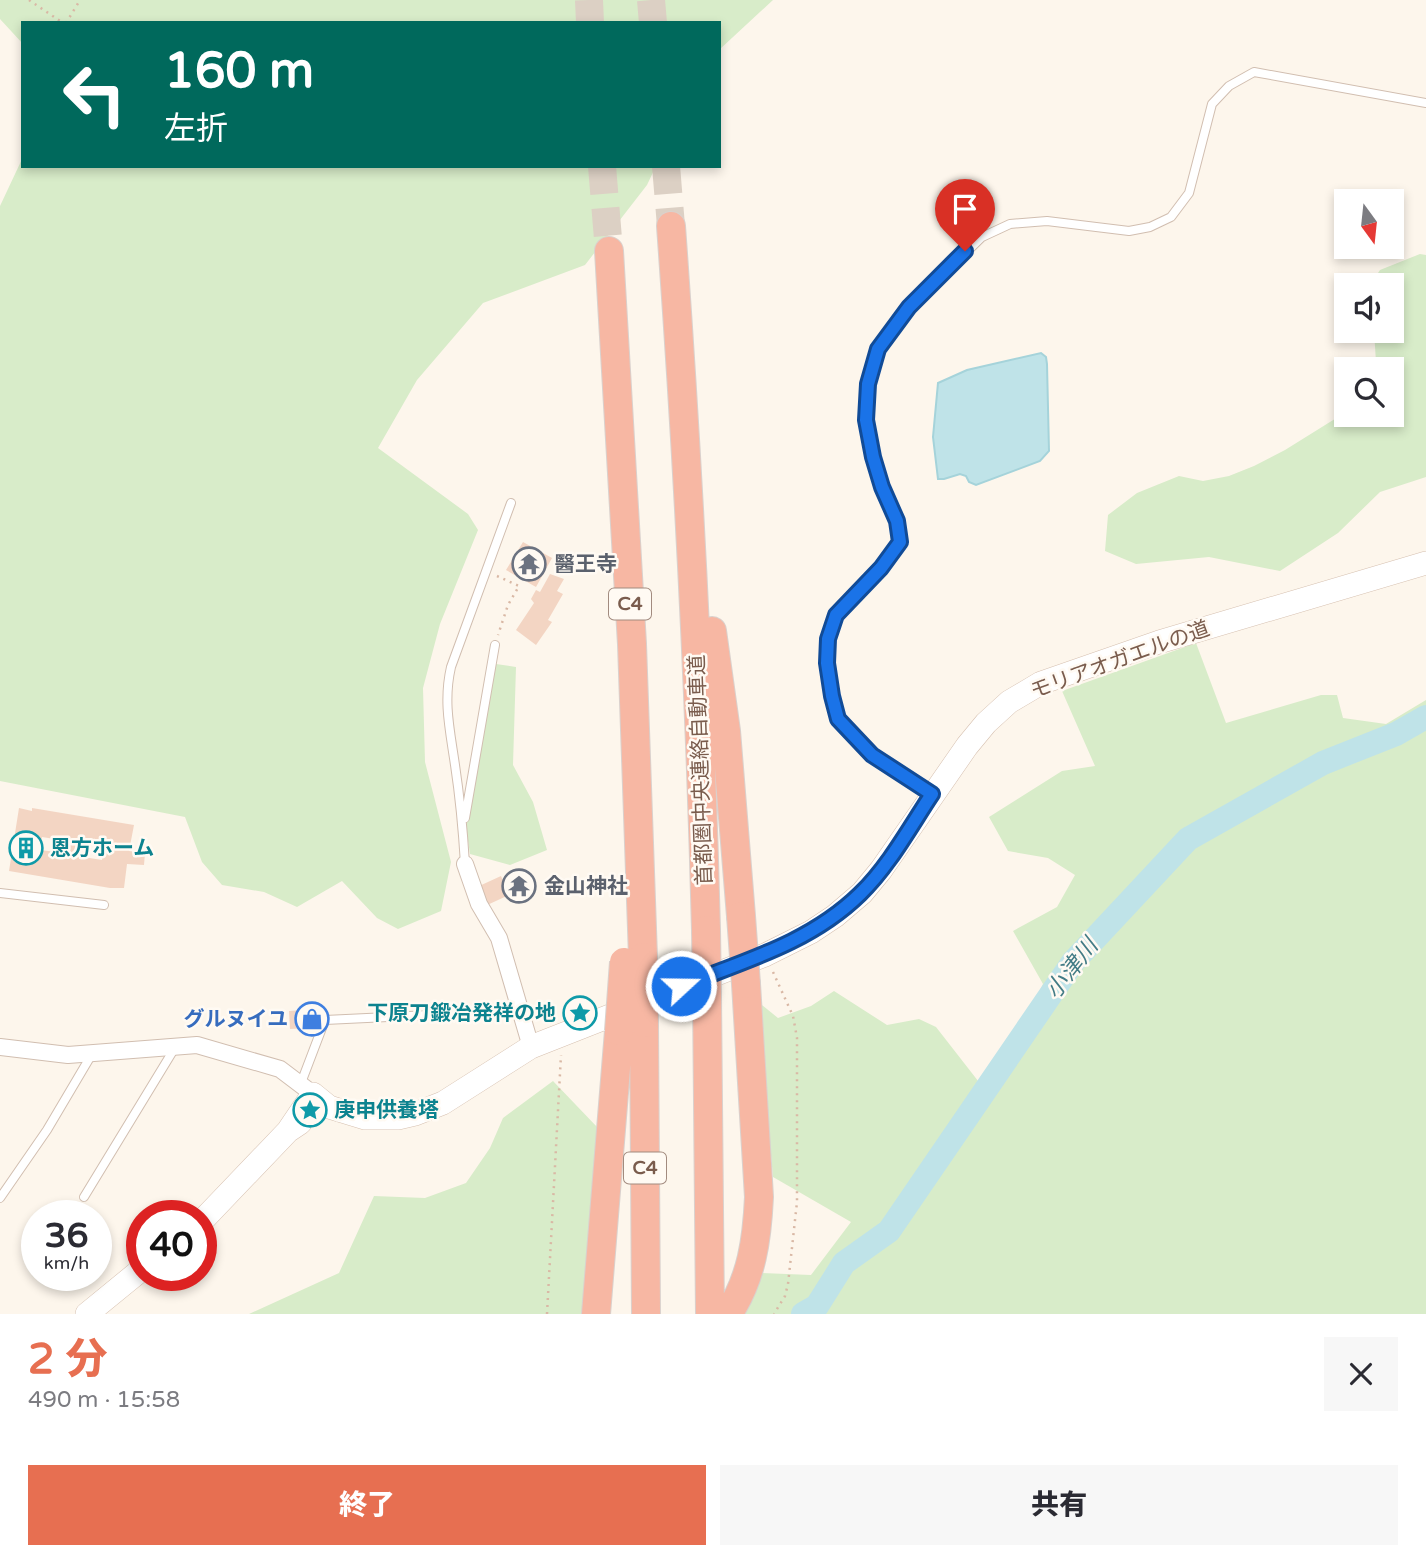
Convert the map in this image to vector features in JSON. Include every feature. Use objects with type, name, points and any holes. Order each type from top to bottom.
[{"type":"highway","name":"首都圏中央連絡自動車道","points":[[671,226],[687,448],[698,675],[706,930],[710,1314]]},
{"type":"highway","name":"C4","points":[[609,251],[632,644],[631,1027],[646,1314]]},
{"type":"highway","points":[[687,448],[726,731],[759,1197],[754,1256],[747,1279],[733,1308]]},
{"type":"highway","points":[[596,1314],[631,1027]]},
{"type":"street","name":"モリアオガエルの道","points":[[314,1094],[347,1114],[379,1119],[415,1114],[443,1103],[531,1047],[765,955],[811,932],[862,893],[986,723],[1009,702],[1041,683],[1159,642],[1426,563]]},
{"type":"street","points":[[465,864],[479,904],[499,938],[531,1047]]},
{"type":"street","points":[[0,1047],[49,1055],[197,1045],[281,1069],[314,1094],[288,1131],[217,1205]]},
{"type":"street","points":[[87,1314],[126,1282]]},
{"type":"lane","points":[[932,794],[872,755],[838,719],[827,663],[828,639],[836,615],[881,568],[900,542],[897,521],[876,467],[866,420],[868,384],[878,349],[909,307],[982,237],[1010,224],[1047,221],[1129,231],[1150,227],[1171,216],[1189,193],[1212,104],[1229,86],[1254,72],[1426,103]]},
{"type":"lane","points":[[465,864],[446,689],[451,667],[511,503]]},
{"type":"lane","points":[[463,827],[495,645]]},
{"type":"lane","points":[[0,893],[104,905]]},
{"type":"lane","points":[[314,1094],[326,1020],[430,1015]]},
{"type":"lane","points":[[84,1197],[176,1046]]},
{"type":"lane","points":[[0,1198],[47,1130],[92,1054]]},
{"type":"path","points":[[29,0],[62,21]]},
{"type":"path","points":[[66,21],[80,0]]},
{"type":"path","points":[[486,570],[519,586],[501,625]]},
{"type":"path","points":[[765,955],[793,1016],[797,1038],[797,1202],[788,1284],[785,1296],[774,1314]]},
{"type":"path","points":[[430,1015],[466,1013],[516,1000]]},
{"type":"path","points":[[547,1314],[563,1033]]},
{"type":"green space","points":[[0,0],[773,0],[721,48],[721,21],[21,21],[21,42],[0,19]]},
{"type":"green space","points":[[21,161],[21,168],[655,168],[647,185],[585,265],[483,303],[417,380],[378,448],[468,514],[478,530],[440,624],[423,688],[425,762],[451,862],[441,911],[398,929],[377,918],[342,881],[297,907],[264,892],[222,885],[202,862],[185,817],[0,781],[0,206]]},
{"type":"green space","points":[[1420,254],[1426,255],[1426,477],[1380,492],[1338,533],[1280,571],[1209,557],[1136,564],[1105,551],[1108,515],[1137,493],[1179,476],[1203,481],[1229,476],[1285,450],[1334,419],[1334,427],[1404,427],[1404,357],[1376,357],[1375,343],[1404,343],[1404,273],[1378,273]]},
{"type":"green space","points":[[1196,643],[1226,723],[1321,695],[1337,695],[1343,718],[1386,724],[1426,700],[1426,1314],[740,1314],[762,1273],[811,1275],[851,1222],[773,1177],[757,1001],[778,1018],[811,1006],[834,991],[887,1025],[919,1019],[936,1027],[989,1095],[1043,984],[1013,931],[1057,907],[1075,875],[1048,858],[1008,851],[989,817],[1062,771],[1095,766],[1062,691]]},
{"type":"green space","points":[[496,664],[516,667],[513,765],[533,802],[547,850],[510,865],[470,854],[466,827]]},
{"type":"green space","points":[[553,1081],[598,1128],[582,1314],[249,1314],[339,1273],[374,1196],[425,1198],[466,1183],[490,1148],[503,1118]]},
{"type":"water","points":[[1041,353],[1046,357],[1047,364],[1049,451],[1040,461],[976,485],[960,474],[938,479],[933,437],[938,383],[967,370]]},
{"type":"building","name":"醫王寺","points":[[523,542],[552,558],[536,587],[506,570]]},
{"type":"building","points":[[550,574],[564,579],[557,591],[563,594],[548,620],[552,622],[536,645],[516,630],[534,603],[531,599],[536,590],[540,592]]},
{"type":"building","name":"恩方ホーム","points":[[19,808],[134,825],[129,851],[145,853],[144,865],[127,864],[124,888],[9,871]],"holes":[[[42,837],[67,841],[65,853],[40,850]],[[79,843],[104,847],[102,860],[77,856]]]},
{"type":"building","points":[[501,876],[509,895],[485,906],[477,887]]},
{"type":"building","points":[[316,1009],[317,1031],[310,1031],[310,1028],[290,1029],[289,1011]]},
{"type":"waterway","name":"小津川","points":[[803,1314],[817,1306],[844,1263],[889,1231],[1073,962],[1188,839],[1323,763],[1396,734],[1426,717]]},
{"type":"tunnel","points":[[589,0],[590,21]]},
{"type":"tunnel","points":[[651,0],[653,21]]},
{"type":"tunnel","points":[[602,168],[609,251]]},
{"type":"tunnel","points":[[666,168],[671,226]]},
{"type":"place","name":"醫王寺","points":[[529,564]]},
{"type":"place","name":"恩方ホーム","points":[[26,848]]},
{"type":"place","name":"金山神社","points":[[519,886]]},
{"type":"place","name":"下原刀鍛冶発祥の地","points":[[580,1013]]},
{"type":"place","name":"グルヌイユ","points":[[312,1019]]},
{"type":"place","name":"庚申供養塔","points":[[310,1110]]},
{"type":"route","points":[[681,986],[765,955],[811,932],[835,916],[862,893],[881,870],[932,794],[872,755],[838,719],[827,663],[828,639],[836,615],[881,568],[900,542],[897,521],[877,472],[866,420],[868,384],[878,349],[909,307],[965,251]]}]
